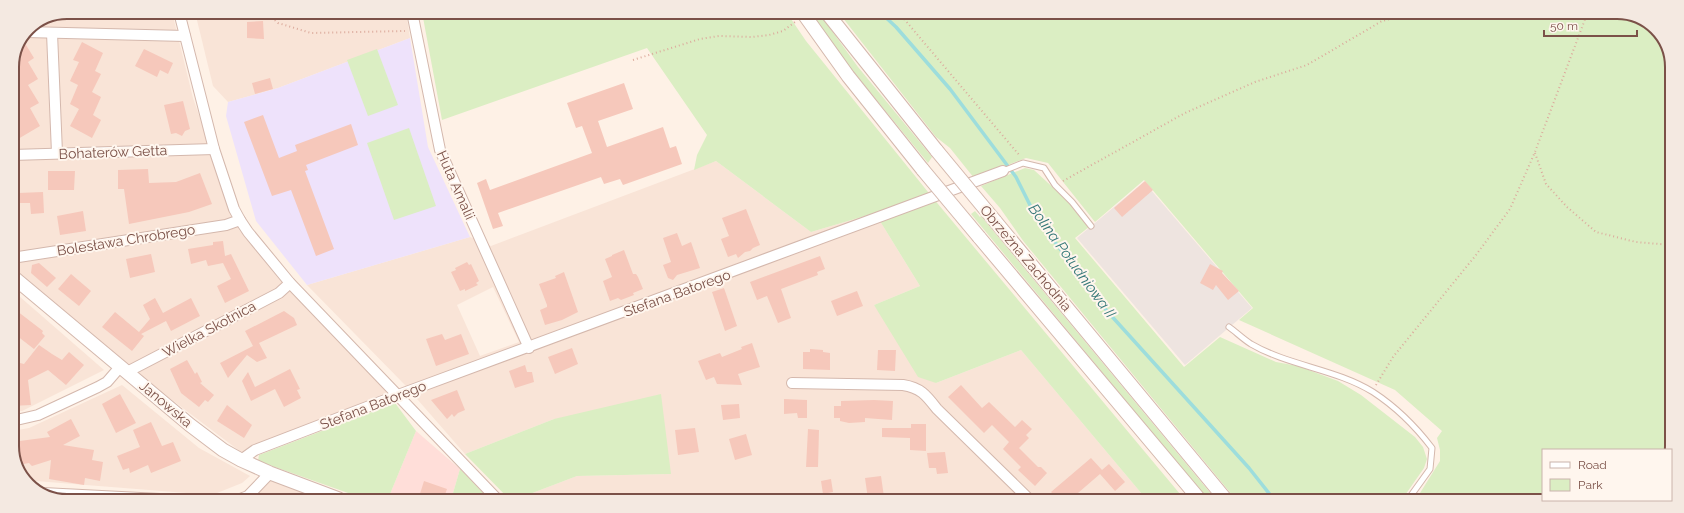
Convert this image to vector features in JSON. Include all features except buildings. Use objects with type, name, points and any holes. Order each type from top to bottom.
[{"type":"street","points":[[181,19],[214,149],[234,209],[240,220],[262,250],[290,283],[492,494]]},
{"type":"street","name":"Huta Amalii","points":[[414,19],[440,150],[529,348]]},
{"type":"street","name":"Obrzeżna Zachodnia","points":[[808,19],[848,76],[924,170],[1195,494]]},
{"type":"street","name":"Obrzeżna Zachodnia","points":[[832,19],[937,152],[1222,494]]},
{"type":"street","points":[[34,32],[185,36]]},
{"type":"street","points":[[52,33],[57,153]]},
{"type":"street","name":"Bohaterów Getta","points":[[19,155],[214,149]]},
{"type":"street","name":"Stefana Batorego","points":[[241,460],[255,450],[398,395],[529,348],[1003,171]]},
{"type":"street","name":"Bolesława Chrobrego","points":[[19,257],[226,225],[240,220]]},
{"type":"street","name":"Janowska","points":[[19,282],[222,450],[270,473],[326,494]]},
{"type":"street","name":"Wielka Skotnica","points":[[19,419],[38,415],[98,387],[107,382],[123,369],[280,292],[290,283]]},
{"type":"street","points":[[792,383],[903,385],[915,387],[924,394],[937,409],[1024,494]]},
{"type":"street","points":[[250,494],[270,473]]},
{"type":"lane","name":"Stefana Batorego","points":[[1003,171],[1025,163]]},
{"type":"lane","points":[[1025,163],[1044,168],[1054,185],[1072,202],[1091,226]]},
{"type":"lane","points":[[1229,327],[1251,344],[1281,358],[1349,380],[1372,392],[1417,429],[1432,448],[1430,470],[1412,494]]},
{"type":"path","points":[[274,19],[278,23],[311,33],[405,31],[415,26]]},
{"type":"path","points":[[633,60],[700,39],[719,36],[752,37],[769,35],[783,31],[798,19]]},
{"type":"path","points":[[904,19],[1025,163]]},
{"type":"path","points":[[1054,185],[1086,170],[1185,113],[1255,82],[1307,65],[1382,21],[1391,19]]},
{"type":"path","points":[[1372,392],[1393,357],[1476,255],[1510,209],[1535,152],[1584,19]]},
{"type":"path","points":[[1535,152],[1546,184],[1567,207],[1596,232],[1636,242],[1665,244]]},
{"type":"shaded area","points":[[174,19],[193,98],[239,230],[388,392],[241,452],[119,360],[19,272],[20,57],[27,40],[33,33],[40,27],[57,20]]},
{"type":"shaded area","points":[[197,19],[407,19],[410,38],[278,88],[228,102],[213,86]]},
{"type":"shaded area","points":[[410,38],[428,147],[470,237],[307,285],[256,221],[226,116],[228,102],[278,88]]},
{"type":"shaded area","points":[[716,161],[811,232],[875,213],[920,286],[874,305],[936,383],[1021,350],[1142,494],[530,494],[577,476],[671,474],[554,419],[465,454],[404,384],[307,285],[470,237],[491,246]],"holes":[[[493,287],[519,342],[480,356],[457,305]]]},
{"type":"shaded area","points":[[1144,182],[1252,308],[1185,365],[1077,238]]},
{"type":"shaded area","points":[[19,296],[104,370],[22,411],[19,411]]},
{"type":"shaded area","points":[[122,385],[199,448],[250,476],[242,483],[214,494],[34,481],[25,470],[19,450],[19,430],[29,428]]},
{"type":"shaded area","points":[[416,431],[460,469],[453,494],[390,494]]},
{"type":"shaded area","points":[[269,481],[272,481],[310,494],[257,494]]},
{"type":"green space","points":[[423,19],[791,19],[806,41],[928,192],[1180,494],[1142,494],[1021,350],[936,383],[918,377],[874,305],[920,286],[875,213],[811,232],[716,161],[694,170],[697,155],[707,135],[647,48],[442,120]]},
{"type":"green space","points":[[815,19],[823,19],[858,67],[932,157],[928,163],[848,65]]},
{"type":"green space","points":[[844,19],[1624,19],[1641,25],[1657,40],[1665,63],[1665,449],[1542,449],[1542,494],[1419,494],[1440,461],[1440,450],[1437,438],[1442,431],[1395,390],[1239,320],[1253,308],[1144,180],[1095,222],[1048,163],[1026,158],[974,178],[950,148],[936,137]]},
{"type":"green space","points":[[377,49],[398,105],[368,116],[347,60]]},
{"type":"green space","points":[[409,128],[436,206],[394,220],[367,143]]},
{"type":"green space","points":[[1025,168],[1034,170],[1071,204],[1089,227],[1075,238],[1184,367],[1220,337],[1276,362],[1298,366],[1338,381],[1361,395],[1415,437],[1423,447],[1427,459],[1424,468],[1406,494],[1231,494],[1024,242],[1000,208],[981,186]]},
{"type":"green space","points":[[975,211],[980,217],[981,216],[1211,494],[1203,494],[971,214]]},
{"type":"green space","points":[[661,394],[671,474],[577,476],[530,494],[504,494],[465,454],[554,419]]},
{"type":"green space","points":[[395,403],[416,431],[390,494],[351,494],[258,461],[259,455]]},
{"type":"green space","points":[[460,469],[484,494],[453,494]]},
{"type":"waterway","name":"Bolina Południowa II","points":[[887,19],[950,89],[1016,177],[1036,217],[1107,311],[1249,468],[1269,494]]}]
